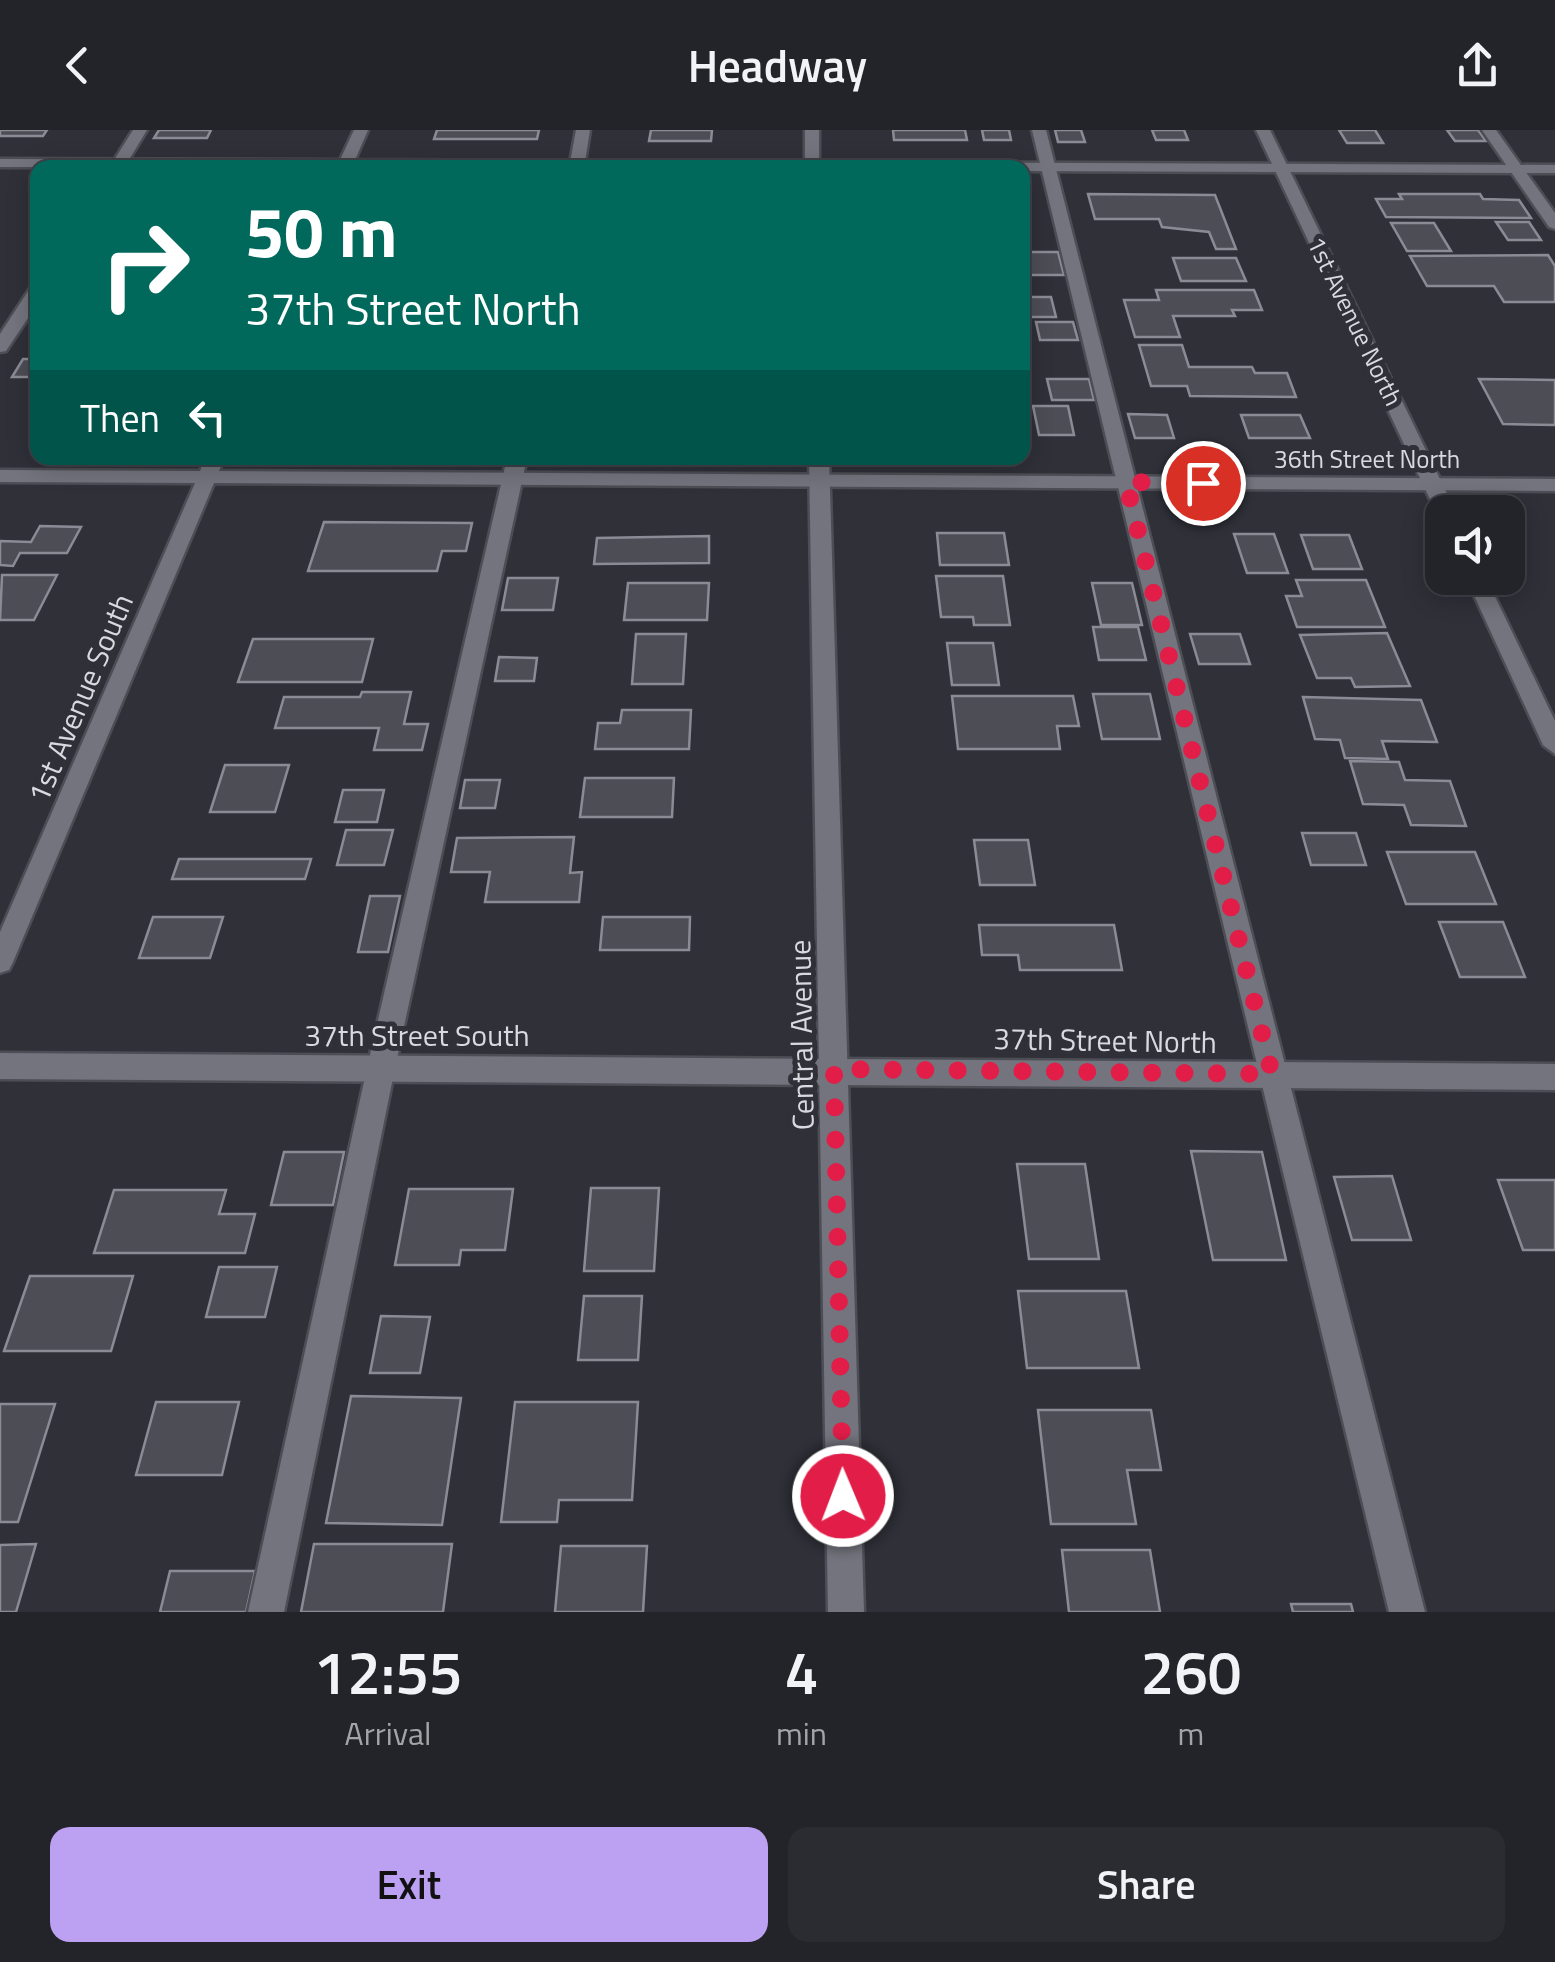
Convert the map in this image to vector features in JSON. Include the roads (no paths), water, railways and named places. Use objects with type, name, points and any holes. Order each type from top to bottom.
[{"type":"street","points":[[121,160],[140,130]]},
{"type":"street","points":[[348,160],[361,130]]},
{"type":"street","points":[[577,160],[584,130]]},
{"type":"street","points":[[812,130],[812,160]]},
{"type":"street","points":[[1039,130],[1408,1612]]},
{"type":"street","name":"1st Avenue North","points":[[1264,130],[1438,495]]},
{"type":"street","points":[[1489,130],[1555,224]]},
{"type":"street","points":[[0,163],[30,164]]},
{"type":"street","points":[[1030,167],[1555,169]]},
{"type":"street","points":[[0,347],[30,301]]},
{"type":"street","name":"36th Street North","points":[[0,476],[210,467],[819,469],[1126,482],[1555,485]]},
{"type":"street","name":"1st Avenue South","points":[[0,962],[210,467]]},
{"type":"street","points":[[266,1612],[381,1068],[515,468]]},
{"type":"street","name":"Central Avenue","points":[[819,469],[846,1612]]},
{"type":"street","points":[[1484,595],[1555,745]]},
{"type":"street","name":"37th Street South","points":[[0,1066],[834,1069]]},
{"type":"street","name":"37th Street North","points":[[834,1069],[1552,1078]]}]
